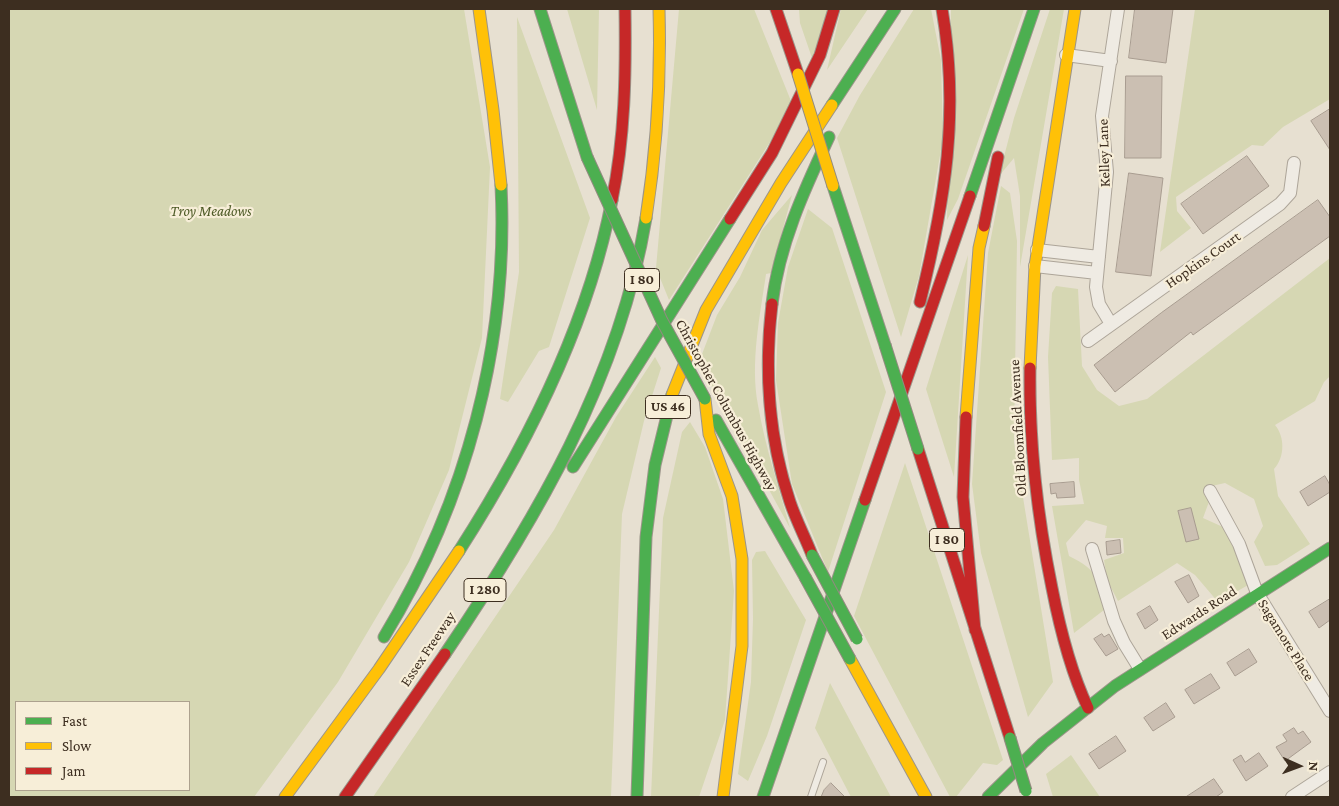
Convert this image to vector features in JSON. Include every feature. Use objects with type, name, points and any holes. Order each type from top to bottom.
[{"type":"main road","points":[[377,647],[406,597],[452,498],[478,415],[490,360],[498,306],[502,214],[495,118],[479,9]]},
{"type":"main road","name":"Christopher Columbus Highway","points":[[540,9],[587,157],[662,321],[926,797]]},
{"type":"main road","points":[[285,797],[387,657],[477,522],[538,414],[567,348],[601,249],[616,179],[625,106],[625,9]]},
{"type":"main road","name":"Essex Freeway","points":[[345,797],[464,624],[547,489],[575,436],[595,391],[617,328],[638,254],[652,180],[658,125],[659,9]]},
{"type":"main road","name":"I 80","points":[[776,9],[1027,794]]},
{"type":"main road","points":[[547,489],[564,482],[772,153],[820,55],[834,9]]},
{"type":"main road","name":"US 46","points":[[637,797],[646,537],[655,465],[669,405],[690,347],[719,286],[781,183],[895,9]]},
{"type":"main road","points":[[764,797],[1034,9]]},
{"type":"main road","name":"Old Bloomfield Avenue","points":[[1075,9],[1066,55],[1035,266],[1031,303],[1029,398],[1032,461],[1038,514],[1048,568],[1066,645],[1079,690],[1088,708]]},
{"type":"main road","points":[[916,356],[912,334],[934,241],[950,134],[950,69],[943,11]]},
{"type":"main road","points":[[849,101],[858,84],[857,66]]},
{"type":"main road","points":[[975,630],[963,497],[964,429],[979,248],[1007,119],[1003,103]]},
{"type":"main road","points":[[834,127],[814,165],[787,239],[772,296],[766,353],[767,399],[775,453],[789,504],[812,555],[859,643]]},
{"type":"main road","points":[[705,399],[709,434],[732,496],[742,559],[742,646],[723,797]]},
{"type":"main road","name":"Edwards Road","points":[[1088,708],[1140,669],[1330,548]]},
{"type":"main road","points":[[312,762],[363,671]]},
{"type":"main road","points":[[988,797],[1043,743],[1088,708]]},
{"type":"main road","points":[[910,743],[912,771]]},
{"type":"street","name":"Kelley Lane","points":[[1111,324],[1097,297],[1097,273],[1107,172],[1102,116],[1118,9]]},
{"type":"street","points":[[1066,55],[1111,61]]},
{"type":"street","name":"Hopkins Court","points":[[1088,341],[1280,204],[1290,193],[1294,163]]},
{"type":"street","points":[[1037,250],[1099,258]]},
{"type":"street","points":[[1035,266],[1097,273]]},
{"type":"street","name":"Sagamore Place","points":[[1210,491],[1239,544],[1257,593],[1330,711]]},
{"type":"street","points":[[1092,549],[1114,622],[1124,644],[1140,669]]},
{"type":"street","points":[[1292,797],[1330,772]]},
{"type":"lane","points":[[810,797],[823,762]]},
{"type":"green space","name":"Troy Meadows","points":[[9,9],[464,9],[490,167],[482,338],[449,470],[409,562],[338,682],[254,797],[9,797]]},
{"type":"green space","points":[[567,9],[599,9],[597,110]]},
{"type":"green space","points":[[679,9],[754,9],[793,106],[669,300],[656,268]]},
{"type":"green space","points":[[799,9],[828,9],[812,58],[800,23]]},
{"type":"green space","points":[[841,9],[868,9],[827,70]]},
{"type":"green space","points":[[914,9],[931,9],[941,60],[943,138],[919,276],[901,337],[837,138],[860,95]]},
{"type":"green space","points":[[951,9],[1024,9],[958,199],[947,220]]},
{"type":"green space","points":[[1050,9],[1064,9],[1020,267],[1020,196],[1014,158],[999,176],[1014,118]]},
{"type":"green space","points":[[1195,9],[1330,9],[1330,99],[1283,127],[1263,146],[1252,145],[1176,197],[1177,211],[1191,228],[1160,252]]},
{"type":"green space","points":[[517,17],[590,218],[549,347],[539,351],[508,402],[500,399],[519,272]]},
{"type":"green space","points":[[1001,186],[1010,193],[1017,241],[1014,442],[1053,682],[1028,717],[981,553],[972,484],[988,253]]},
{"type":"green space","points":[[792,195],[771,273],[766,274],[755,356],[756,389],[764,436],[790,528],[699,362],[717,315],[740,277],[762,230]]},
{"type":"green space","points":[[808,209],[832,228],[886,392],[828,572],[792,484],[776,380],[778,323],[788,267]]},
{"type":"green space","points":[[968,255],[954,477],[926,389]]},
{"type":"green space","points":[[1330,258],[1330,376],[1324,382],[1315,401],[1275,425],[1282,441],[1282,453],[1274,469],[1278,496],[1310,544],[1277,565],[1265,566],[1254,542],[1263,526],[1254,499],[1225,483],[1207,487],[1210,499],[1203,518],[1234,532],[1250,584],[1218,602],[1195,575],[1177,563],[1118,601],[1107,580],[1104,560],[1124,553],[1123,538],[1105,538],[1107,526],[1086,520],[1066,543],[1069,556],[1086,566],[1096,577],[1104,610],[1074,633],[1052,506],[1084,504],[1079,480],[1079,458],[1052,460],[1048,357],[1052,293],[1056,286],[1078,289],[1082,366],[1097,390],[1119,406],[1147,399]]},
{"type":"green space","points":[[655,357],[661,368],[644,421],[622,514],[611,797],[373,797],[554,530],[616,417]]},
{"type":"green space","points":[[690,422],[705,447],[723,499],[734,591],[725,720],[699,797],[651,797],[663,518],[682,432]]},
{"type":"green space","points":[[905,463],[1003,760],[997,765],[983,763],[956,797],[950,797],[854,616]]},
{"type":"green space","points":[[765,551],[806,620],[767,736],[748,781],[738,774],[751,682],[752,560],[756,552]]},
{"type":"green space","points":[[830,683],[891,797],[851,797],[815,728]]},
{"type":"green space","points":[[1071,755],[1100,797],[1053,797],[1046,774]]},
{"type":"building","points":[[1135,9],[1173,9],[1166,63],[1129,58]]},
{"type":"building","points":[[1126,76],[1162,76],[1161,158],[1125,158]]},
{"type":"building","points":[[1330,109],[1330,150],[1311,121]]},
{"type":"building","points":[[1247,156],[1269,186],[1203,234],[1181,204]]},
{"type":"building","points":[[1129,173],[1163,178],[1151,276],[1116,272]]},
{"type":"building","points":[[1318,200],[1330,217],[1330,236],[1193,335],[1191,332],[1115,392],[1094,365],[1161,313]]},
{"type":"building","points":[[1325,476],[1330,485],[1330,492],[1308,506],[1300,492]]},
{"type":"building","points":[[1074,482],[1075,497],[1057,498],[1056,493],[1051,494],[1050,484]]},
{"type":"building","points":[[1191,508],[1199,539],[1186,542],[1178,511]]},
{"type":"building","points":[[1120,540],[1121,553],[1107,555],[1106,542]]},
{"type":"building","points":[[1189,575],[1199,596],[1188,603],[1175,582]]},
{"type":"building","points":[[1330,599],[1330,620],[1319,628],[1309,612]]},
{"type":"building","points":[[1150,606],[1158,620],[1145,629],[1137,614]]},
{"type":"building","points":[[1102,634],[1104,637],[1109,634],[1118,649],[1106,656],[1094,639]]},
{"type":"building","points":[[1249,649],[1257,662],[1235,676],[1227,663]]},
{"type":"building","points":[[1211,674],[1220,688],[1194,704],[1185,690]]},
{"type":"building","points":[[1166,703],[1175,717],[1153,731],[1144,718]]},
{"type":"building","points":[[1294,728],[1298,734],[1303,731],[1311,742],[1285,761],[1276,747],[1287,741],[1283,735]]},
{"type":"building","points":[[1116,736],[1126,751],[1099,769],[1089,754]]},
{"type":"building","points":[[1259,753],[1268,766],[1246,781],[1233,760],[1241,755],[1245,762]]},
{"type":"building","points":[[1214,779],[1223,792],[1216,797],[1186,797]]},
{"type":"building","points":[[831,783],[845,797],[821,797],[824,790]]},
{"type":"traffic: fast","points":[[540,9],[587,157]]},
{"type":"traffic: fast","points":[[832,105],[895,9]]},
{"type":"traffic: fast","points":[[970,196],[1034,9]]},
{"type":"traffic: fast","points":[[772,304],[780,260],[794,218],[829,137]]},
{"type":"traffic: fast","points":[[587,157],[662,321],[705,399]]},
{"type":"traffic: fast","points":[[384,637],[413,585],[438,532],[459,476],[476,420],[489,362],[498,303],[502,244],[501,185]]},
{"type":"traffic: fast","points":[[833,186],[885,345]]},
{"type":"traffic: fast","points":[[459,551],[508,469],[552,383],[588,293],[612,200]]},
{"type":"traffic: fast","points":[[445,654],[511,553],[569,447],[594,392],[616,336],[633,278],[646,218]]},
{"type":"traffic: fast","points":[[573,467],[730,219]]},
{"type":"traffic: fast","points":[[885,345],[918,449]]},
{"type":"traffic: fast","points":[[637,797],[646,537],[655,465],[672,395]]},
{"type":"traffic: fast","points":[[716,420],[805,577]]},
{"type":"traffic: fast","points":[[763,797],[865,500]]},
{"type":"traffic: fast","points":[[988,797],[1043,743],[1115,686],[1330,548]]},
{"type":"traffic: fast","points":[[812,555],[857,639]]},
{"type":"traffic: fast","points":[[805,577],[850,659]]},
{"type":"traffic: fast","points":[[1010,738],[1026,791]]},
{"type":"traffic: slow","points":[[479,9],[501,185]]},
{"type":"traffic: slow","points":[[646,218],[657,114],[659,9]]},
{"type":"traffic: slow","points":[[1030,368],[1035,266],[1075,9]]},
{"type":"traffic: slow","points":[[798,74],[833,186]]},
{"type":"traffic: slow","points":[[672,395],[706,310],[781,183],[832,105]]},
{"type":"traffic: slow","points":[[966,417],[979,248],[984,226]]},
{"type":"traffic: slow","points":[[705,399],[709,434],[732,496],[742,559],[742,646],[723,797]]},
{"type":"traffic: slow","points":[[285,797],[379,669],[459,551]]},
{"type":"traffic: slow","points":[[850,659],[926,797]]},
{"type":"traffic: jam","points":[[612,200],[620,153],[624,105],[625,9]]},
{"type":"traffic: jam","points":[[776,9],[798,74]]},
{"type":"traffic: jam","points":[[730,219],[772,153],[820,55],[834,9]]},
{"type":"traffic: jam","points":[[920,302],[943,192],[950,121],[950,84],[942,9]]},
{"type":"traffic: jam","points":[[984,226],[998,157]]},
{"type":"traffic: jam","points":[[865,500],[970,196]]},
{"type":"traffic: jam","points":[[772,304],[768,379],[773,428],[777,453],[790,502],[812,555]]},
{"type":"traffic: jam","points":[[1030,368],[1035,478],[1047,561],[1066,649],[1088,708]]},
{"type":"traffic: jam","points":[[966,417],[963,497],[975,630]]},
{"type":"traffic: jam","points":[[918,449],[1010,738]]},
{"type":"traffic: jam","points":[[345,797],[445,654]]}]
